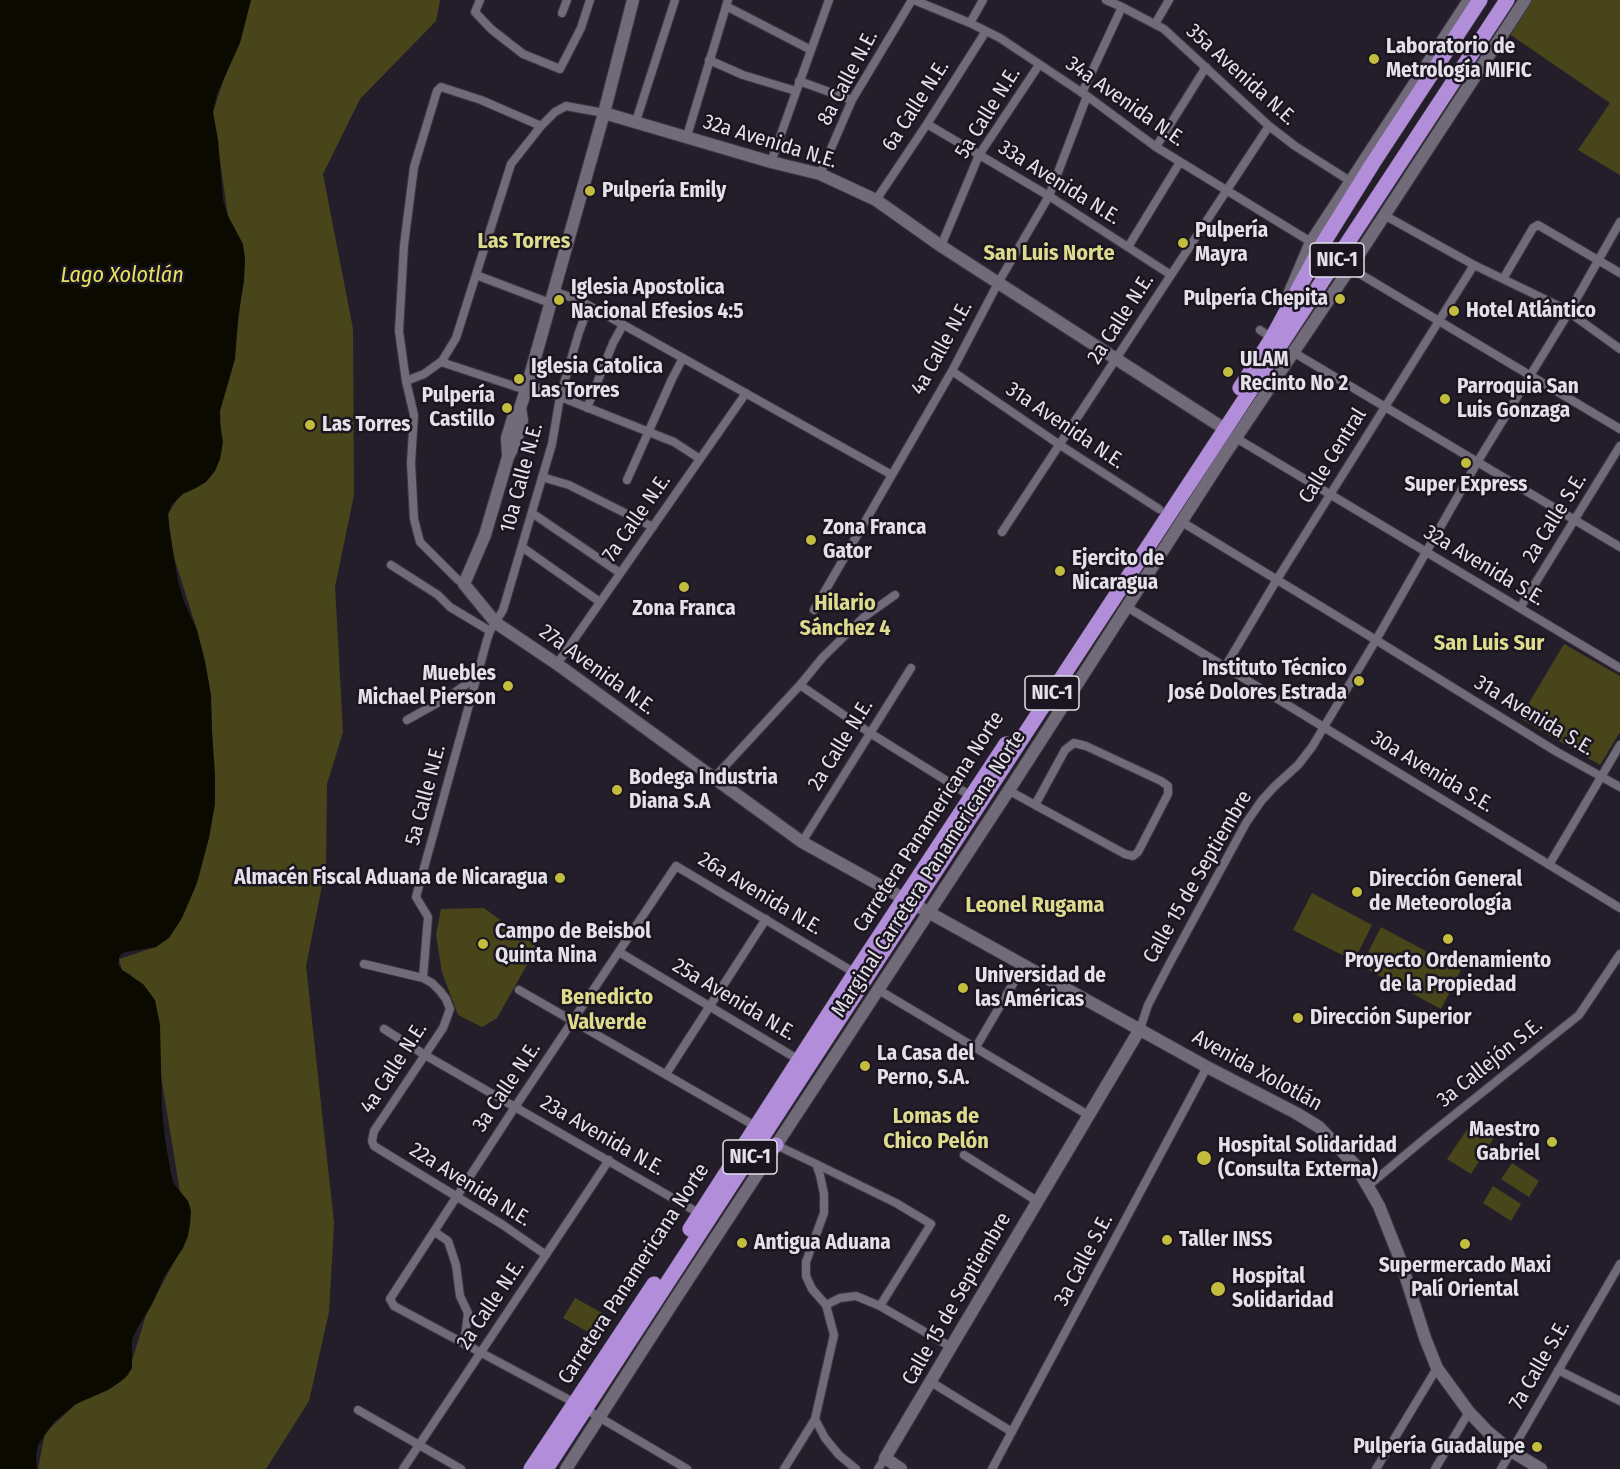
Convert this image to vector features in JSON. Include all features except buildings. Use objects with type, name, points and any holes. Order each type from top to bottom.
[{"type":"highway","name":"Carretera Panamericana Norte","points":[[531,1469],[585,1399],[592,1388],[596,1371],[705,1216],[755,1126],[855,973],[915,905],[971,796],[1217,424],[1266,334],[1373,163],[1480,0]]},
{"type":"highway","name":"Carretera Panamericana Norte","points":[[546,1469],[569,1433],[580,1406],[915,905],[1507,0]]},
{"type":"highway","points":[[705,1216],[724,1206],[751,1167],[765,1151],[776,1144]]},
{"type":"street","points":[[480,0],[475,12],[490,29],[523,54],[560,69],[581,28],[590,0]]},
{"type":"street","points":[[562,14],[567,0]]},
{"type":"street","points":[[464,584],[484,535],[508,457],[516,441],[522,420],[520,408],[604,112],[633,0]]},
{"type":"street","points":[[636,121],[675,0]]},
{"type":"street","points":[[771,162],[829,0]]},
{"type":"street","name":"34a Avenida N.E.","points":[[913,0],[1000,38],[1085,95],[1156,147],[1311,242]]},
{"type":"street","name":"8a Calle N.E.","points":[[820,174],[852,100],[913,0]]},
{"type":"street","points":[[970,23],[983,0]]},
{"type":"street","name":"35a Avenida N.E.","points":[[1106,0],[1164,29],[1269,126],[1295,146],[1350,181]]},
{"type":"street","points":[[1155,24],[1169,0]]},
{"type":"street","points":[[1311,242],[1469,0]]},
{"type":"street","name":"Marginal Carretera Panamericana Norte","points":[[566,1469],[877,989],[915,905],[1008,790],[1236,438],[1525,0]]},
{"type":"street","points":[[687,136],[727,3],[811,50]]},
{"type":"street","name":"4a Calle N.E.","points":[[814,610],[952,371],[998,283],[1049,196],[1085,95],[1122,7]]},
{"type":"street","name":"6a Calle N.E.","points":[[876,200],[986,31]]},
{"type":"street","points":[[709,60],[743,75],[796,91]]},
{"type":"street","name":"5a Calle N.E.","points":[[940,246],[980,155],[1039,65]]},
{"type":"street","points":[[1156,147],[1206,67]]},
{"type":"street","points":[[800,81],[852,100]]},
{"type":"street","name":"27a Avenida N.E.","points":[[541,126],[482,100],[441,87],[437,91],[414,167],[404,245],[399,331],[406,381],[414,415],[411,463],[414,519],[420,542],[464,584],[493,627],[557,664],[802,842],[915,905]]},
{"type":"street","points":[[406,381],[424,374],[441,362],[456,338],[511,164],[555,112],[566,106],[604,112]]},
{"type":"street","name":"32a Avenida N.E.","points":[[604,112],[771,162],[820,174],[876,200],[940,246],[1217,424]]},
{"type":"street","name":"33a Avenida N.E.","points":[[927,124],[1049,196],[1171,275]]},
{"type":"street","name":"2a Calle N.E.","points":[[1002,532],[1269,126]]},
{"type":"street","points":[[1128,247],[1180,162]]},
{"type":"street","points":[[1384,215],[1474,265],[1569,312],[1619,345]]},
{"type":"street","name":"Calle 15 de Septiembre","points":[[881,1464],[1140,1029],[1148,1005],[1246,823],[1269,793],[1305,756],[1324,727],[1620,222]]},
{"type":"street","points":[[1503,279],[1533,228],[1538,225],[1620,273]]},
{"type":"street","name":"NIC-1","points":[[1266,334],[1311,242]]},
{"type":"street","name":"Calle Central","points":[[1225,667],[1276,581],[1474,265]]},
{"type":"street","points":[[1350,268],[1620,429]]},
{"type":"street","points":[[476,275],[552,297],[579,300],[892,474]]},
{"type":"street","name":"10a Calle N.E.","points":[[493,627],[503,610],[522,547],[552,444],[560,397],[589,306]]},
{"type":"street","points":[[586,408],[613,343],[623,325]]},
{"type":"street","points":[[1293,352],[1620,547]]},
{"type":"street","points":[[627,480],[683,358]]},
{"type":"street","points":[[441,362],[560,397],[674,442],[700,459]]},
{"type":"street","name":"31a Avenida N.E.","points":[[952,371],[1060,445],[1160,509]]},
{"type":"street","name":"7a Calle N.E.","points":[[557,664],[746,393]]},
{"type":"street","points":[[1236,438],[1330,495]]},
{"type":"street","name":"2a Calle S.E.","points":[[1520,608],[1620,446]]},
{"type":"street","points":[[1190,482],[1224,457]]},
{"type":"street","points":[[542,477],[569,485],[653,527]]},
{"type":"street","name":"32a Avenida S.E.","points":[[1330,495],[1620,668]]},
{"type":"street","points":[[532,513],[620,573]]},
{"type":"street","points":[[1182,522],[1276,581]]},
{"type":"street","points":[[522,547],[600,602]]},
{"type":"street","points":[[391,565],[438,595],[450,607],[493,627]]},
{"type":"street","name":"31a Avenida S.E.","points":[[1276,581],[1557,752],[1620,787]]},
{"type":"street","points":[[713,779],[823,657],[864,617],[895,595]]},
{"type":"street","name":"30a Avenida S.E.","points":[[1130,603],[1225,667],[1620,908]]},
{"type":"street","name":"5a Calle N.E.","points":[[423,978],[428,917],[416,897],[476,677],[493,627]]},
{"type":"street","name":"2a Calle N.E.","points":[[802,842],[912,668]]},
{"type":"street","points":[[407,720],[450,696],[476,677]]},
{"type":"street","points":[[800,685],[870,733],[971,796]]},
{"type":"street","points":[[1008,790],[1035,805],[1125,854],[1133,856],[1138,852],[1168,794],[1168,786],[1086,746],[1074,743],[1065,750],[1035,805]]},
{"type":"street","points":[[1549,865],[1620,746]]},
{"type":"street","name":"26a Avenida N.E.","points":[[676,866],[855,973]]},
{"type":"street","name":"3a Calle N.E.","points":[[464,1344],[394,1306],[390,1299],[676,866]]},
{"type":"street","name":"Avenida Xolotlán","points":[[915,905],[1319,1127],[1356,1166],[1368,1186],[1391,1235],[1437,1368],[1469,1412],[1488,1432],[1512,1451],[1541,1469]]},
{"type":"street","points":[[666,1074],[766,920]]},
{"type":"street","name":"25a Avenida N.E.","points":[[619,952],[799,1060]]},
{"type":"street","name":"3a Callejón S.E.","points":[[1368,1186],[1579,1015],[1620,954]]},
{"type":"street","points":[[364,964],[423,978]]},
{"type":"street","points":[[976,1047],[1024,965]]},
{"type":"street","name":"4a Calle N.E.","points":[[374,1146],[372,1141],[374,1131],[443,1028],[450,1009],[440,991],[423,978]]},
{"type":"street","points":[[877,989],[1088,1115]]},
{"type":"street","points":[[519,990],[755,1126]]},
{"type":"street","name":"23a Avenida N.E.","points":[[384,1029],[425,1055],[705,1216]]},
{"type":"street","name":"3a Calle S.E.","points":[[992,1469],[1207,1067]]},
{"type":"street","points":[[776,1144],[896,1203],[931,1224],[880,1306]]},
{"type":"street","name":"22a Avenida N.E.","points":[[374,1146],[546,1255]]},
{"type":"street","points":[[964,1155],[1037,1201]]},
{"type":"street","name":"2a Calle N.E.","points":[[403,1469],[609,1160]]},
{"type":"street","points":[[784,1469],[815,1419],[834,1335],[826,1305],[812,1289],[806,1276],[806,1262],[824,1213],[824,1194],[816,1164]]},
{"type":"street","points":[[435,1232],[448,1241],[456,1265],[460,1296],[468,1313],[464,1344],[580,1406],[687,1469]]},
{"type":"street","name":"7a Calle S.E.","points":[[1501,1469],[1620,1264]]},
{"type":"street","points":[[826,1305],[840,1298],[856,1296],[880,1306],[951,1347]]},
{"type":"street","points":[[1376,1469],[1437,1368]]},
{"type":"street","points":[[1558,1370],[1620,1401]]},
{"type":"street","points":[[931,1382],[1012,1432]]},
{"type":"street","points":[[358,1410],[461,1469]]},
{"type":"street","points":[[1435,1469],[1469,1412]]},
{"type":"street","points":[[815,1419],[825,1438],[839,1455],[856,1469]]},
{"type":"street","points":[[881,1464],[902,1469]]},
{"type":"shaded area","points":[[250,0],[440,0],[436,21],[360,99],[323,174],[353,329],[354,495],[335,587],[343,732],[327,784],[326,866],[306,966],[334,1223],[329,1312],[309,1401],[266,1469],[38,1469],[45,1433],[76,1404],[133,1358],[146,1315],[174,1262],[190,1224],[180,1192],[161,1076],[158,1016],[131,975],[122,970],[119,959],[156,947],[215,804],[211,705],[197,630],[173,554],[168,514],[221,432],[220,411],[236,343],[245,259],[228,216],[213,112]]},
{"type":"shaded area","points":[[1525,0],[1620,0],[1620,175],[1578,150],[1610,103],[1505,31]]},
{"type":"shaded area","points":[[1564,644],[1620,676],[1620,732],[1600,765],[1520,718]]},
{"type":"shaded area","points":[[1312,893],[1372,925],[1354,961],[1293,930]]},
{"type":"shaded area","points":[[484,908],[537,947],[497,1018],[482,1027],[458,1015],[442,972],[436,935],[441,909]]},
{"type":"shaded area","points":[[1381,927],[1461,970],[1441,1009],[1361,966]]},
{"type":"shaded area","points":[[1475,1118],[1497,1133],[1471,1174],[1447,1159]]},
{"type":"shaded area","points":[[1512,1163],[1539,1181],[1529,1197],[1501,1179]]},
{"type":"shaded area","points":[[1493,1186],[1521,1204],[1511,1221],[1483,1203]]},
{"type":"shaded area","points":[[575,1298],[604,1314],[592,1334],[563,1318]]},
{"type":"water","name":"Lago Xolotlán","points":[[0,0],[251,0],[240,43],[217,94],[213,112],[218,140],[223,200],[228,216],[243,244],[245,259],[235,359],[220,411],[223,442],[215,471],[206,482],[183,494],[172,504],[168,514],[178,581],[184,602],[197,630],[211,695],[215,804],[197,883],[182,918],[169,938],[156,947],[125,952],[120,955],[118,964],[122,970],[143,984],[155,1000],[160,1025],[165,1139],[174,1184],[188,1201],[191,1211],[190,1224],[183,1248],[164,1277],[132,1339],[132,1368],[120,1382],[76,1404],[54,1422],[38,1445],[37,1469],[0,1469]]},
{"type":"place","name":"Laboratorio de Metrología MIFIC","points":[[1374,59]]},
{"type":"place","name":"Pulpería Emily","points":[[590,191]]},
{"type":"place","name":"Pulpería Mayra","points":[[1183,243]]},
{"type":"place","name":"Pulpería Chepita","points":[[1340,299]]},
{"type":"place","name":"Iglesia Apostolica Nacional Efesios 4:5","points":[[559,300]]},
{"type":"place","name":"Hotel Atlántico","points":[[1454,311]]},
{"type":"place","name":"ULAM Recinto No 2","points":[[1228,372]]},
{"type":"place","name":"Iglesia Catolica Las Torres","points":[[519,379]]},
{"type":"place","name":"Parroquia San Luis Gonzaga","points":[[1445,399]]},
{"type":"place","name":"Pulpería Castillo","points":[[507,408]]},
{"type":"place","name":"Las Torres","points":[[310,425]]},
{"type":"place","name":"Super Express","points":[[1466,463]]},
{"type":"place","name":"Zona Franca Gator","points":[[811,540]]},
{"type":"place","name":"Ejercito de Nicaragua","points":[[1060,571]]},
{"type":"place","name":"Zona Franca","points":[[684,587]]},
{"type":"place","name":"Instituto Técnico José Dolores Estrada","points":[[1359,681]]},
{"type":"place","name":"Muebles Michael Pierson","points":[[508,686]]},
{"type":"place","name":"Bodega Industria Diana S.A","points":[[617,790]]},
{"type":"place","name":"Almacén Fiscal Aduana de Nicaragua","points":[[560,878]]},
{"type":"place","name":"Dirección General de Meteorología","points":[[1357,892]]},
{"type":"place","name":"Proyecto Ordenamiento de la Propiedad","points":[[1448,939]]},
{"type":"place","name":"Campo de Beisbol Quinta Nina","points":[[483,944]]},
{"type":"place","name":"Universidad de las Américas","points":[[963,988]]},
{"type":"place","name":"Dirección Superior","points":[[1298,1018]]},
{"type":"place","name":"La Casa del Perno, S.A.","points":[[865,1066]]},
{"type":"place","name":"Maestro Gabriel","points":[[1552,1142]]},
{"type":"place","name":"Hospital Solidaridad (Consulta Externa)","points":[[1204,1158]]},
{"type":"place","name":"Taller INSS","points":[[1167,1240]]},
{"type":"place","name":"Antigua Aduana","points":[[742,1243]]},
{"type":"place","name":"Supermercado Maxi Palí Oriental","points":[[1465,1244]]},
{"type":"place","name":"Hospital Solidaridad","points":[[1218,1289]]},
{"type":"place","name":"Pulpería Guadalupe","points":[[1537,1447]]},
{"type":"district","name":"Las Torres","points":[[524,242]]},
{"type":"district","name":"San Luis Norte","points":[[1049,254]]},
{"type":"district","name":"Hilario Sánchez 4","points":[[845,616]]},
{"type":"district","name":"San Luis Sur","points":[[1489,644]]},
{"type":"district","name":"Leonel Rugama","points":[[1035,906]]},
{"type":"district","name":"Benedicto Valverde","points":[[607,1010]]},
{"type":"district","name":"Lomas de Chico Pelón","points":[[936,1130]]}]
